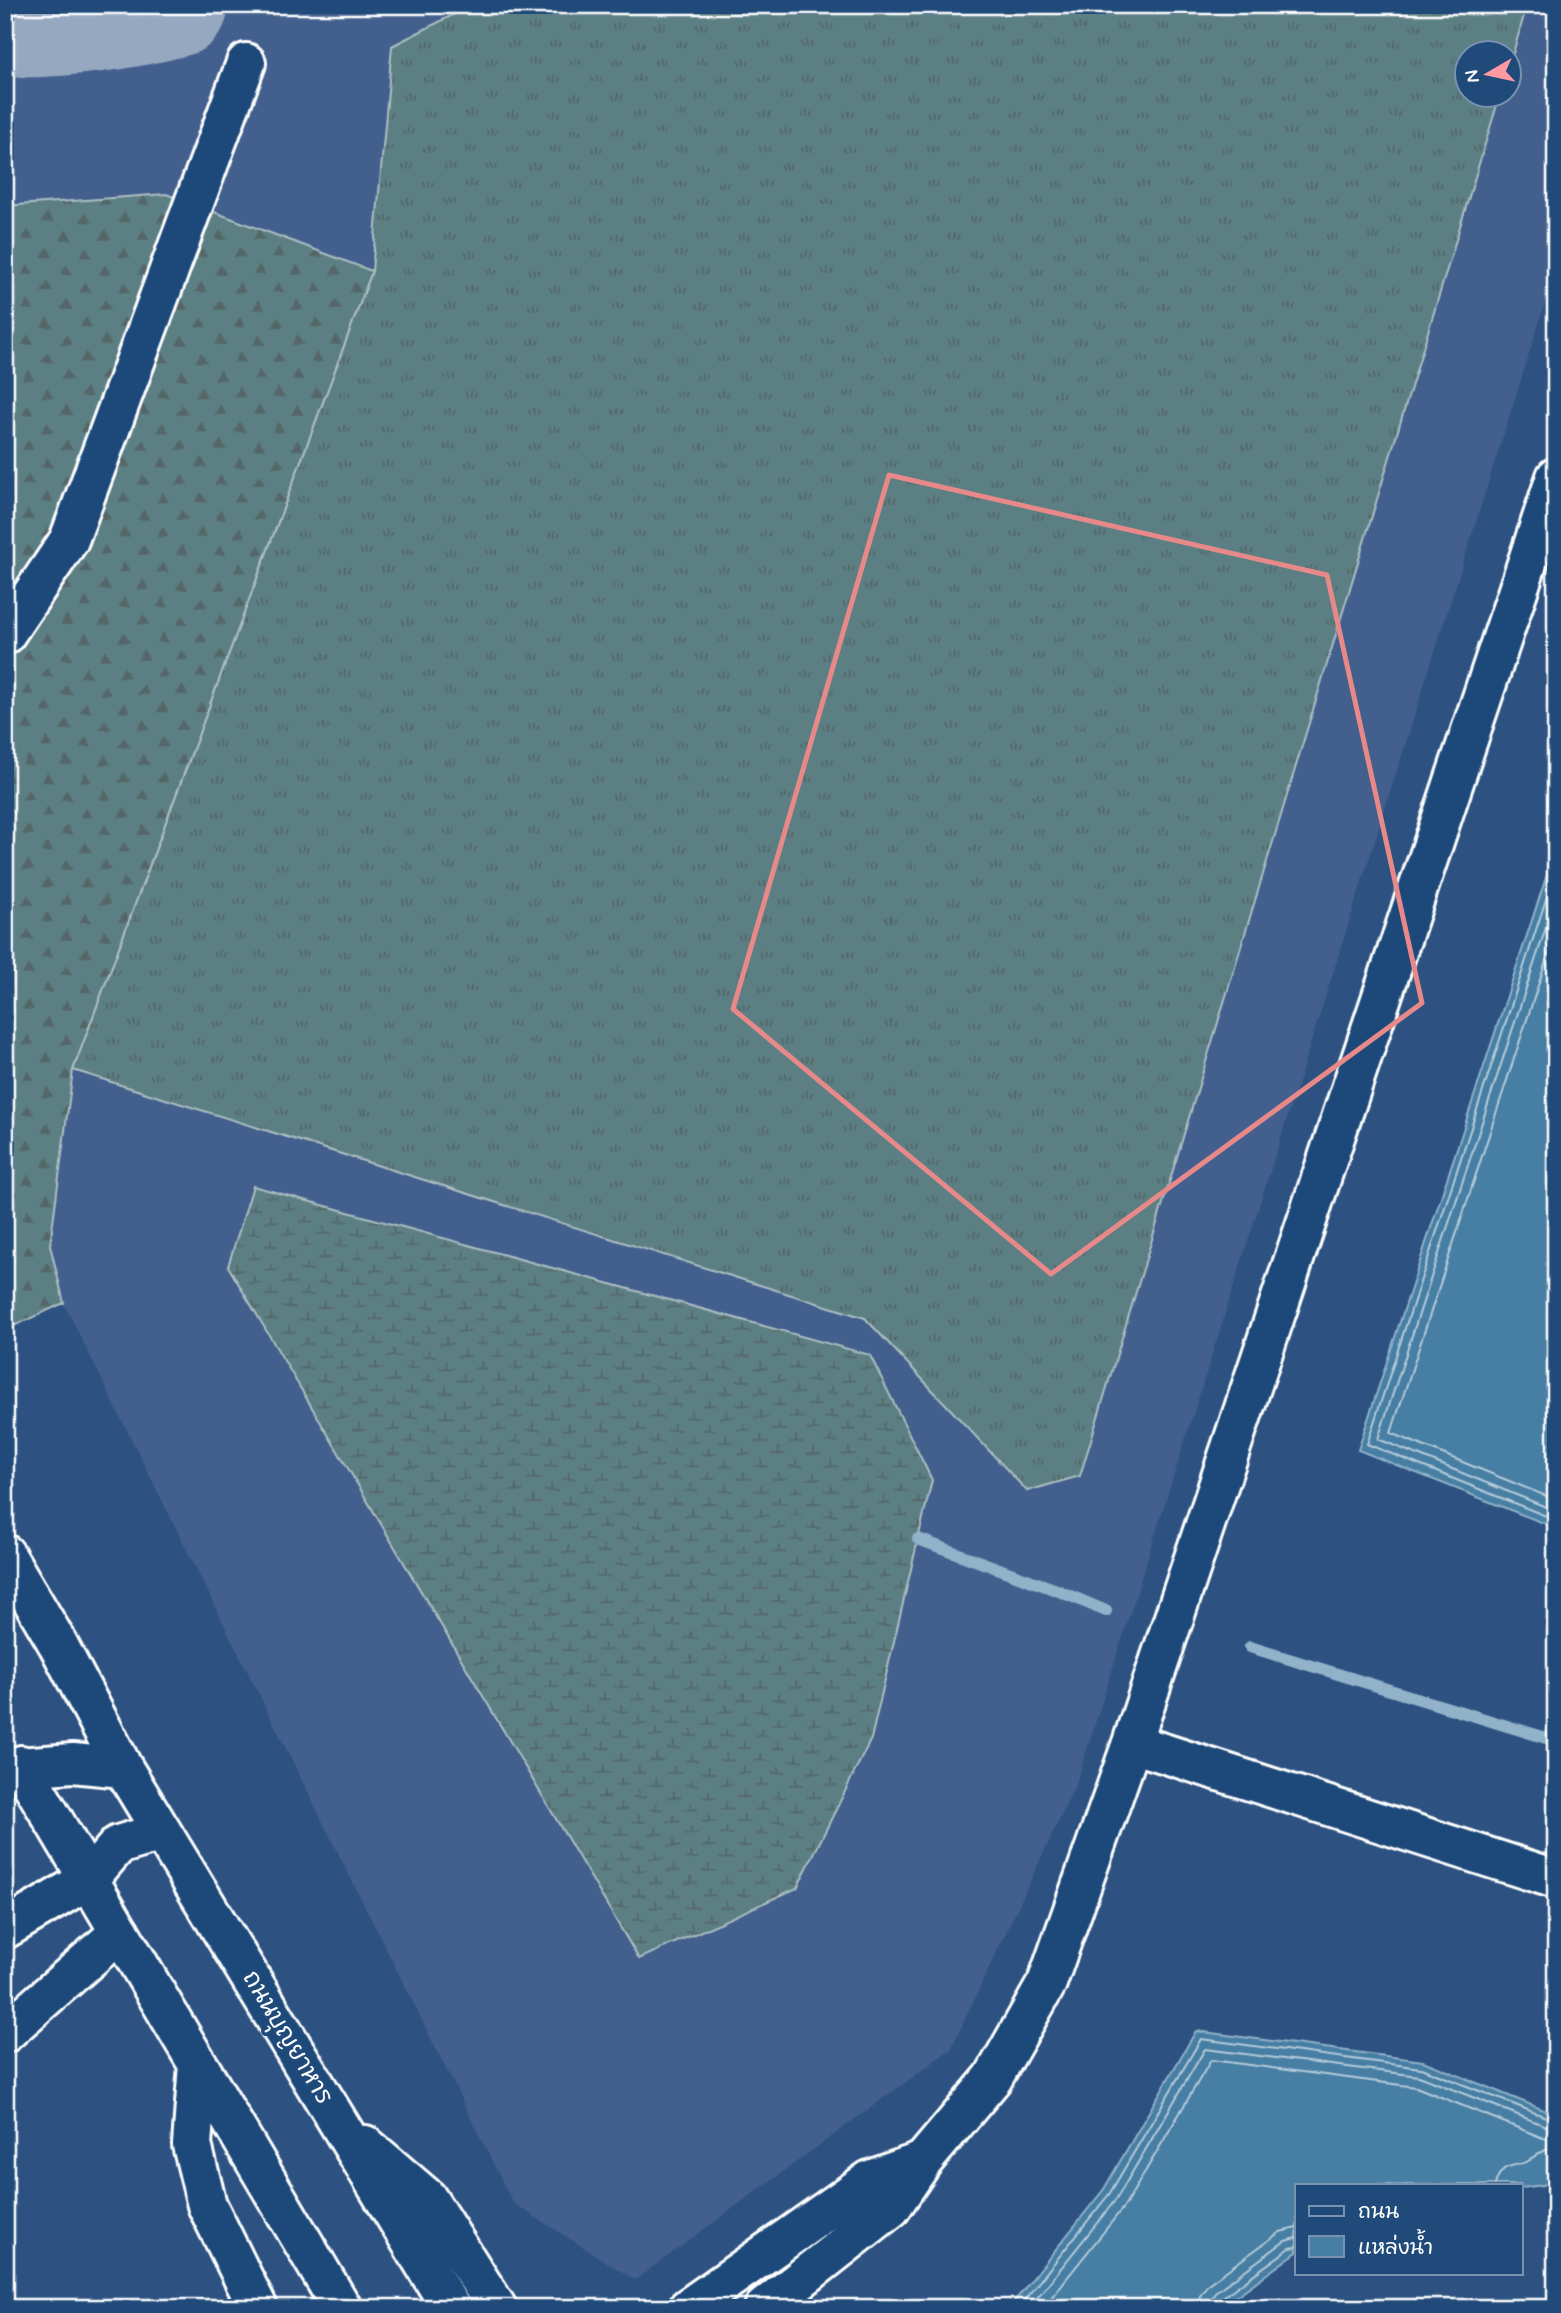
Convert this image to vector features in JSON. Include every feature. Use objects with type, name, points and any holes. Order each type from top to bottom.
[{"type":"street","points":[[5,635],[69,540],[246,62]]},
{"type":"street","points":[[764,2308],[891,2208],[923,2161],[993,2078],[1047,1983],[1132,1743],[1556,477]]},
{"type":"street","name":"ถนนบุญยาหาร","points":[[5,1555],[58,1644],[123,1768],[451,2308]]},
{"type":"street","points":[[1132,1743],[1556,1879]]},
{"type":"street","points":[[13,1766],[74,1763],[123,1768]]},
{"type":"street","points":[[13,1766],[89,1879],[342,2308]]},
{"type":"street","points":[[5,1929],[89,1879],[118,1845],[162,1832]]},
{"type":"street","points":[[5,2033],[120,1932]]},
{"type":"street","points":[[198,2064],[192,2144],[207,2205],[258,2308]]},
{"type":"street","points":[[337,2120],[427,2198],[497,2308]]},
{"type":"street","points":[[688,2308],[870,2180],[923,2161]]},
{"type":"highlighted area","points":[[889,475],[1327,575],[1422,1003],[1051,1274],[733,1009]]},
{"type":"shaded area","points":[[5,5],[1556,5],[1556,269],[1076,1784],[951,2049],[635,2280],[513,2203],[64,1304],[5,1330]]},
{"type":"green space","points":[[472,5],[1527,5],[1517,38],[1452,38],[1452,108],[1496,108],[1080,1476],[1027,1491],[865,1318],[73,1070],[372,271],[392,46]]},
{"type":"green space","points":[[166,194],[372,271],[73,1070],[50,1245],[64,1303],[5,1330],[5,206]]},
{"type":"green space","points":[[253,1186],[870,1355],[932,1480],[871,1739],[797,1888],[639,1959],[228,1266]]},
{"type":"water","points":[[1556,847],[1556,1528],[1358,1450]]},
{"type":"water","points":[[1196,2031],[1423,2061],[1556,2115],[1556,2166],[1549,2184],[1522,2188],[1522,2184],[1295,2184],[1295,2253],[1220,2308],[1009,2308],[1104,2189]]},
{"type":"waterway","points":[[918,1539],[1106,1611]]},
{"type":"waterway","points":[[1250,1647],[1556,1741]]},
{"type":"taxiway","points":[[5,26],[92,22],[177,5]]}]
